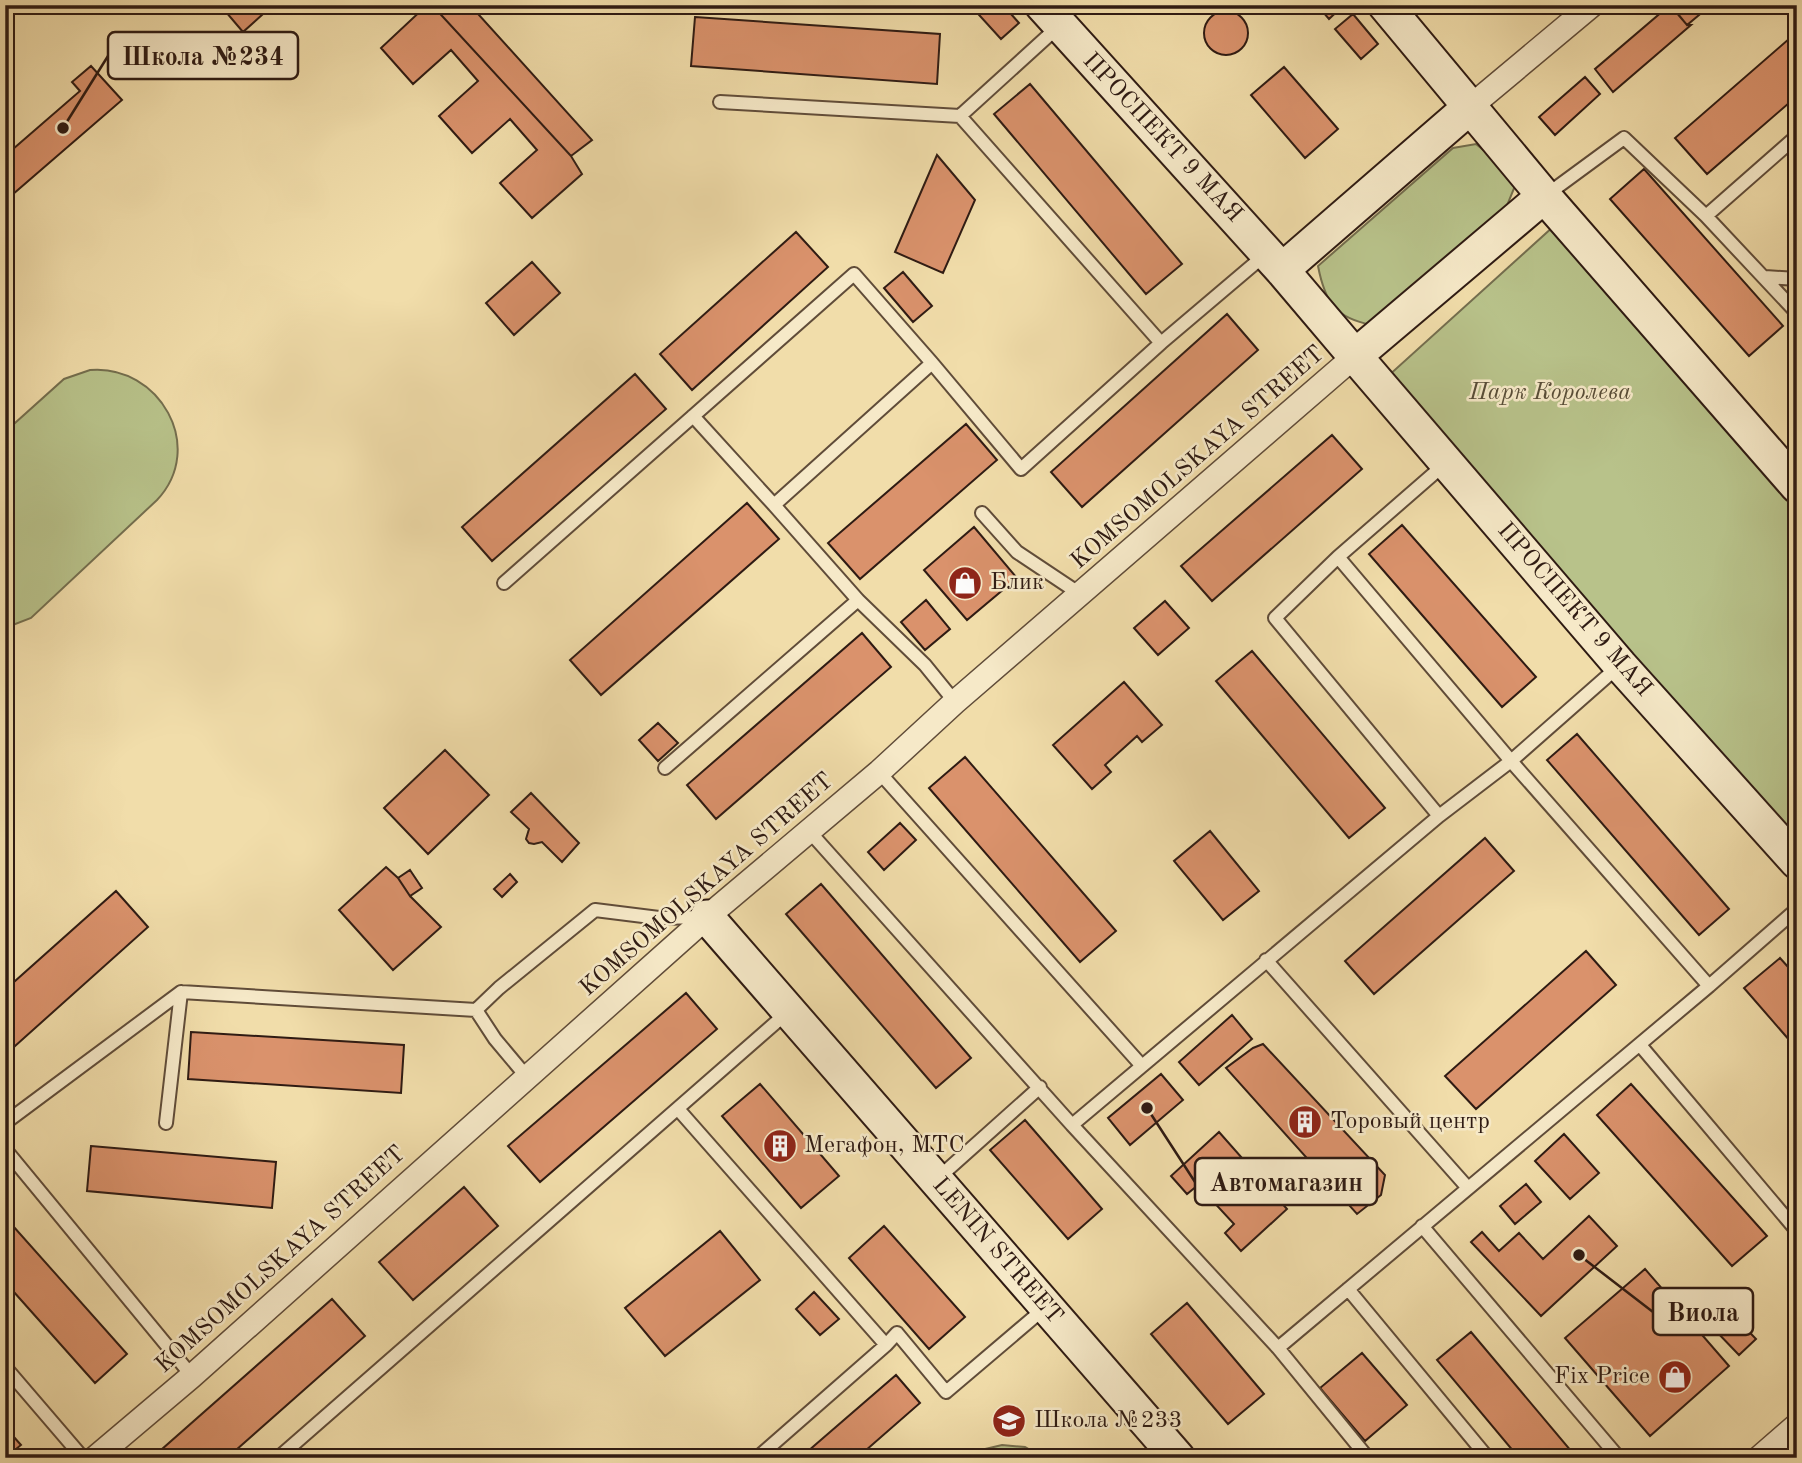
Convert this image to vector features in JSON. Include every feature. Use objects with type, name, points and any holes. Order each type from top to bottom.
[{"type":"street","points":[[1385,5],[1545,196],[1797,486]]},
{"type":"street","points":[[1275,261],[1470,107],[1592,5]]},
{"type":"street","name":"ПРОСПЕКТ 9 МАЯ","points":[[1051,16],[1275,261],[1620,665],[1797,862]]},
{"type":"street","points":[[1356,356],[1545,196]]},
{"type":"street","name":"KOMSOMOLSKAYA STREET","points":[[97,1456],[192,1376],[707,917],[879,772],[955,702],[1356,356]]},
{"type":"street","name":"LENIN STREET","points":[[707,917],[1178,1458]]},
{"type":"street","points":[[1759,1458],[1797,1425]]},
{"type":"lane","points":[[960,116],[1051,16]]},
{"type":"lane","points":[[720,102],[960,116],[1161,343]]},
{"type":"lane","points":[[1706,216],[1797,136]]},
{"type":"lane","points":[[1545,196],[1624,138],[1706,216],[1797,313]]},
{"type":"lane","points":[[504,583],[854,274],[1021,470],[1161,343],[1275,261]]},
{"type":"lane","points":[[1765,277],[1797,279]]},
{"type":"lane","points":[[774,505],[932,363]]},
{"type":"lane","points":[[693,416],[858,600],[925,665],[955,702]]},
{"type":"lane","points":[[1439,816],[1275,618],[1338,557],[1446,463]]},
{"type":"lane","points":[[982,513],[1017,552],[1080,594]]},
{"type":"lane","points":[[1338,557],[1511,761],[1709,986]]},
{"type":"lane","points":[[665,768],[858,600]]},
{"type":"lane","points":[[1072,1125],[1439,816],[1511,761],[1620,665]]},
{"type":"lane","points":[[879,772],[1142,1066]]},
{"type":"lane","points":[[809,831],[1072,1125],[1278,1348],[1368,1458]]},
{"type":"lane","points":[[1278,1348],[1640,1045],[1797,909]]},
{"type":"lane","points":[[5,1123],[181,992],[476,1010],[595,910],[659,918],[707,917]]},
{"type":"lane","points":[[1266,960],[1468,1188]]},
{"type":"lane","points":[[166,1123],[181,992]]},
{"type":"lane","points":[[476,1010],[495,1039],[526,1076]]},
{"type":"lane","points":[[278,1458],[789,1011]]},
{"type":"lane","points":[[1640,1045],[1797,1231]]},
{"type":"lane","points":[[935,1180],[1040,1087]]},
{"type":"lane","points":[[678,1109],[886,1345]]},
{"type":"lane","points":[[5,1149],[192,1376]]},
{"type":"lane","points":[[1422,1226],[1619,1458]]},
{"type":"lane","points":[[1348,1289],[1488,1458]]},
{"type":"lane","points":[[757,1458],[897,1333],[946,1392],[1046,1307]]},
{"type":"lane","points":[[5,1367],[97,1456]]},
{"type":"green space","points":[[1476,144],[1492,157],[1515,186],[1506,208],[1372,325],[1340,313],[1328,299],[1318,266],[1453,148]]},
{"type":"green space","name":"Парк Королева","points":[[1554,226],[1797,512],[1797,842],[1387,377]]},
{"type":"green space","points":[[90,370],[115,372],[137,380],[155,395],[168,413],[176,434],[177,456],[171,479],[157,500],[31,618],[5,628],[5,432],[64,379]]},
{"type":"green space","points":[[1002,1445],[1025,1447],[1044,1458],[959,1458],[964,1454]]},
{"type":"building","points":[[220,5],[273,5],[243,32]]},
{"type":"building","points":[[427,5],[432,5],[571,156],[582,174],[532,218],[500,183],[537,150],[510,119],[472,153],[439,116],[478,81],[451,50],[413,84],[381,48]]},
{"type":"building","points":[[432,5],[470,5],[592,140],[571,156]]},
{"type":"building","points":[[970,5],[1003,5],[1019,23],[1001,39]]},
{"type":"building","points":[[1317,5],[1344,5],[1329,19]]},
{"type":"building","points":[[1670,5],[1687,25],[1691,25],[1613,92],[1595,69]]},
{"type":"building","points":[[1671,5],[1711,5],[1687,25]]},
{"type":"building","points":[[1226,11],[1242,17],[1248,33],[1242,49],[1226,55],[1210,49],[1204,33],[1210,17]]},
{"type":"building","points":[[1353,14],[1378,44],[1361,59],[1335,29]]},
{"type":"building","points":[[695,17],[940,34],[937,84],[691,66]]},
{"type":"building","points":[[1797,32],[1797,96],[1707,174],[1675,138]]},
{"type":"building","points":[[91,66],[122,100],[5,201],[5,156],[80,91],[72,82]]},
{"type":"building","points":[[1284,67],[1338,129],[1305,158],[1251,95]]},
{"type":"building","points":[[1585,77],[1600,94],[1555,135],[1539,117]]},
{"type":"building","points":[[1030,84],[1182,264],[1146,294],[994,114]]},
{"type":"building","points":[[937,155],[975,200],[943,273],[895,252]]},
{"type":"building","points":[[1644,169],[1783,326],[1749,356],[1610,199]]},
{"type":"building","points":[[796,232],[828,267],[692,390],[660,354]]},
{"type":"building","points":[[532,262],[560,293],[514,335],[486,303]]},
{"type":"building","points":[[903,272],[932,306],[913,322],[884,288]]},
{"type":"building","points":[[1227,314],[1258,350],[1082,507],[1051,472]]},
{"type":"building","points":[[635,374],[666,409],[492,561],[462,527]]},
{"type":"building","points":[[966,424],[997,460],[860,579],[828,543]]},
{"type":"building","points":[[1332,435],[1362,469],[1212,601],[1181,566]]},
{"type":"building","points":[[747,503],[779,539],[601,695],[570,660]]},
{"type":"building","points":[[1402,525],[1536,677],[1502,707],[1369,554]]},
{"type":"building","points":[[974,527],[1017,578],[967,620],[924,570]]},
{"type":"building","points":[[926,600],[950,629],[925,650],[901,622]]},
{"type":"building","points":[[1165,601],[1189,628],[1158,655],[1134,628]]},
{"type":"building","points":[[862,633],[891,667],[716,819],[687,785]]},
{"type":"building","points":[[1252,651],[1385,808],[1349,838],[1216,681]]},
{"type":"building","points":[[1124,682],[1162,725],[1142,742],[1137,736],[1105,765],[1111,772],[1092,789],[1053,745]]},
{"type":"building","points":[[658,723],[678,743],[658,761],[639,740]]},
{"type":"building","points":[[1577,734],[1729,909],[1699,935],[1547,760]]},
{"type":"building","points":[[445,750],[489,795],[428,854],[384,808]]},
{"type":"building","points":[[965,757],[1116,931],[1080,962],[929,788]]},
{"type":"building","points":[[531,793],[579,843],[562,862],[542,842],[529,843],[526,839],[529,829],[511,812]]},
{"type":"building","points":[[900,823],[916,840],[884,870],[868,852]]},
{"type":"building","points":[[1210,831],[1259,891],[1223,920],[1174,861]]},
{"type":"building","points":[[1485,838],[1514,871],[1374,994],[1345,961]]},
{"type":"building","points":[[386,867],[441,927],[393,970],[339,910]]},
{"type":"building","points":[[410,870],[422,888],[410,896],[398,878]]},
{"type":"building","points":[[510,874],[517,882],[502,897],[494,889]]},
{"type":"building","points":[[821,884],[971,1058],[936,1088],[786,914]]},
{"type":"building","points":[[116,891],[148,927],[5,1055],[5,990]]},
{"type":"building","points":[[1586,951],[1616,985],[1476,1109],[1445,1076]]},
{"type":"building","points":[[1780,958],[1797,977],[1797,1049],[1744,988]]},
{"type":"building","points":[[686,993],[717,1029],[540,1182],[508,1146]]},
{"type":"building","points":[[1232,1015],[1252,1039],[1199,1085],[1179,1062]]},
{"type":"building","points":[[191,1032],[404,1045],[401,1093],[188,1079]]},
{"type":"building","name":"Торовый центр","points":[[1263,1044],[1385,1175],[1381,1195],[1357,1214],[1226,1068]]},
{"type":"building","points":[[1161,1074],[1183,1100],[1130,1145],[1108,1118]]},
{"type":"building","name":"Мегафон, МТС","points":[[760,1084],[839,1176],[801,1208],[722,1116]]},
{"type":"building","points":[[1631,1084],[1767,1236],[1732,1266],[1597,1115]]},
{"type":"building","points":[[1025,1120],[1102,1209],[1068,1239],[990,1150]]},
{"type":"building","points":[[1219,1132],[1287,1209],[1241,1251],[1225,1233],[1234,1224],[1198,1185],[1187,1194],[1171,1176]]},
{"type":"building","points":[[1564,1134],[1599,1173],[1570,1199],[1535,1161]]},
{"type":"building","points":[[91,1146],[276,1162],[272,1208],[87,1191]]},
{"type":"building","points":[[1526,1184],[1541,1202],[1515,1224],[1500,1206]]},
{"type":"building","points":[[464,1187],[498,1226],[413,1300],[379,1262]]},
{"type":"building","points":[[1589,1216],[1617,1246],[1541,1316],[1471,1242],[1482,1232],[1499,1251],[1519,1233],[1543,1259]]},
{"type":"building","points":[[5,1217],[127,1354],[95,1383],[5,1282]]},
{"type":"building","points":[[884,1226],[965,1317],[929,1349],[849,1258]]},
{"type":"building","points":[[720,1231],[760,1280],[665,1356],[625,1308]]},
{"type":"building","points":[[1645,1269],[1729,1366],[1650,1436],[1565,1338]]},
{"type":"building","points":[[814,1292],[839,1319],[820,1335],[796,1309]]},
{"type":"building","points":[[332,1299],[365,1336],[227,1458],[167,1458],[161,1450]]},
{"type":"building","points":[[1187,1303],[1264,1394],[1228,1424],[1151,1334]]},
{"type":"building","points":[[1731,1313],[1756,1339],[1739,1355],[1714,1329]]},
{"type":"building","points":[[1471,1332],[1577,1458],[1519,1458],[1437,1360]]},
{"type":"building","points":[[1362,1353],[1407,1405],[1365,1441],[1320,1388]]},
{"type":"building","points":[[896,1375],[920,1403],[857,1458],[800,1458]]},
{"type":"building","points":[[5,1427],[21,1445],[5,1458]]},
{"type":"place","name":"Школа №234","points":[[63,128]]},
{"type":"place","name":"Блик","points":[[965,583]]},
{"type":"place","name":"Автомагазин","points":[[1147,1108]]},
{"type":"place","name":"Торовый центр","points":[[1305,1122]]},
{"type":"place","name":"Мегафон, МТС","points":[[780,1146]]},
{"type":"place","name":"Виола","points":[[1579,1255]]},
{"type":"place","name":"Fix Price","points":[[1675,1377]]},
{"type":"place","name":"Школа №233","points":[[1009,1421]]}]
